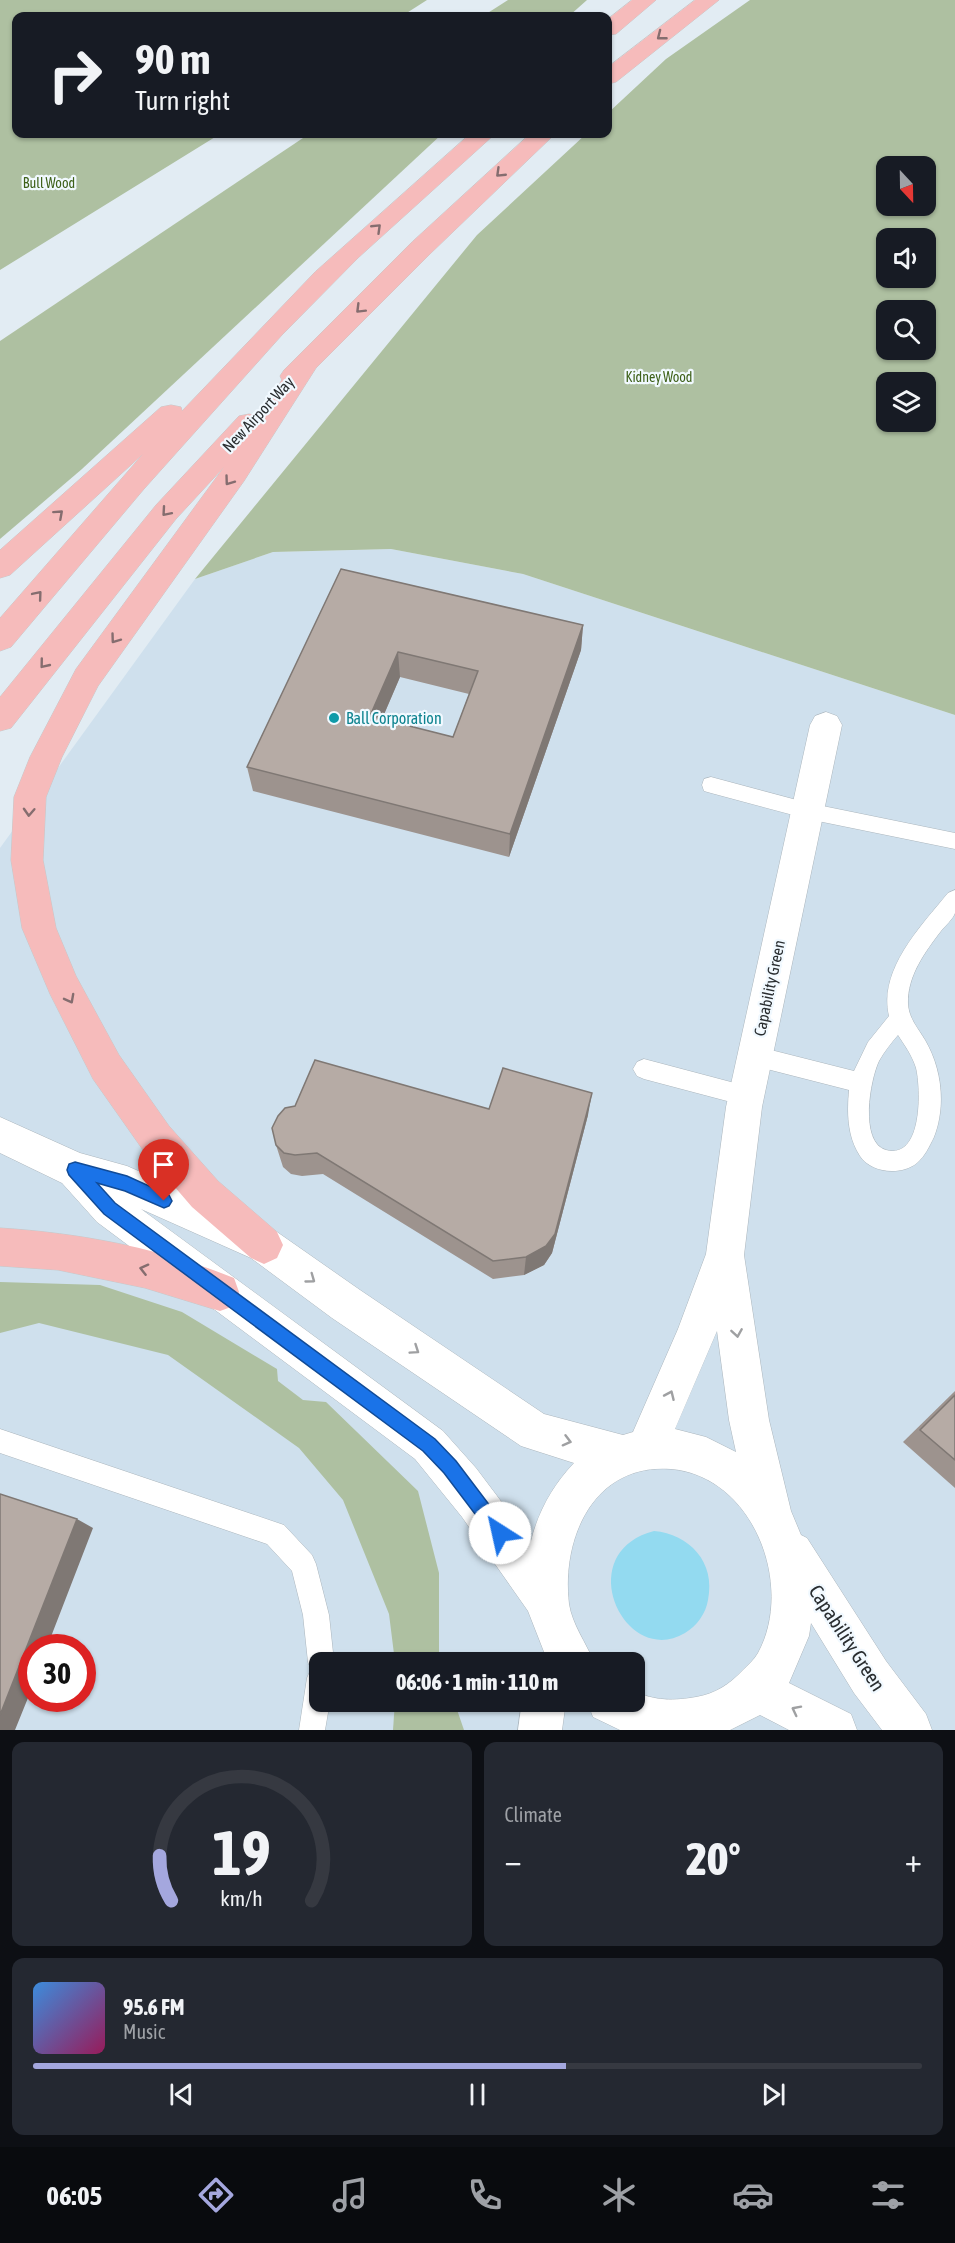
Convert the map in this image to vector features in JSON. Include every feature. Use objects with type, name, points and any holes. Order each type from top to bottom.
[{"type":"highway","points":[[612,26],[645,0]]},
{"type":"highway","points":[[612,74],[708,0]]},
{"type":"highway","points":[[0,639],[120,498],[275,327],[399,207],[478,138]]},
{"type":"highway","name":"New Airport Way","points":[[0,719],[166,512],[306,362],[421,248],[539,138]]},
{"type":"highway","points":[[0,567],[167,417],[275,327]]},
{"type":"highway","points":[[264,1245],[205,1194],[156,1138],[106,1067],[62,983],[39,928],[27,860],[30,797],[45,758],[87,678],[234,474],[306,362]]},
{"type":"highway","points":[[0,1247],[58,1251],[145,1269],[220,1292]]},
{"type":"street","name":"Capability Green","points":[[725,1254],[746,1096],[826,724]]},
{"type":"street","points":[[0,1134],[75,1170],[127,1184],[264,1245],[346,1304],[535,1432],[634,1452],[673,1448],[699,1454],[727,1468],[752,1488],[779,1529]]},
{"type":"street","points":[[75,1170],[110,1209],[429,1445],[450,1467],[488,1516],[556,1640]]},
{"type":"street","points":[[556,1640],[547,1556],[560,1512],[586,1478],[634,1452],[696,1334],[725,1254]]},
{"type":"street","points":[[725,1254],[749,1420],[794,1583],[792,1623],[779,1660],[735,1711]]},
{"type":"street","name":"Capability Green","points":[[779,1529],[870,1677],[910,1730]]},
{"type":"street","points":[[632,1712],[647,1719],[688,1722],[735,1711],[835,1730]]},
{"type":"street","points":[[540,1730],[542,1712]]},
{"type":"lane","points":[[711,785],[808,810],[955,841]]},
{"type":"lane","points":[[900,1020],[880,1038],[868,1058],[857,1108],[861,1135],[868,1151],[886,1162],[907,1158],[919,1144],[927,1121],[930,1083],[921,1054],[900,1020],[897,998],[901,981],[923,938],[955,899]]},
{"type":"lane","points":[[755,1056],[861,1083]]},
{"type":"lane","points":[[644,1070],[746,1096]]},
{"type":"lane","points":[[0,1441],[275,1534],[303,1564],[316,1615],[320,1652]]},
{"type":"lane","points":[[312,1730],[315,1712]]},
{"type":"shaded area","points":[[391,549],[523,574],[955,715],[955,1730],[0,1730],[0,848],[195,579],[273,552]]},
{"type":"green space","name":"Bull Wood","points":[[0,0],[427,0],[408,12],[12,12],[12,138],[214,138],[0,270]]},
{"type":"green space","points":[[508,0],[587,0],[574,12],[489,12]]},
{"type":"green space","name":"Kidney Wood","points":[[750,0],[955,0],[955,715],[523,574],[391,549],[273,552],[195,579],[477,235],[582,138],[612,138],[612,109],[666,59]]},
{"type":"green space","points":[[303,138],[438,138],[82,469],[0,539],[0,341]]},
{"type":"green space","points":[[0,1282],[100,1285],[182,1312],[277,1369],[278,1381],[303,1400],[326,1402],[418,1491],[439,1573],[439,1652],[394,1652],[389,1614],[343,1500],[299,1448],[168,1355],[39,1323],[0,1333]]},
{"type":"green space","points":[[394,1712],[458,1712],[464,1730],[393,1730]]},
{"type":"water","points":[[654,1531],[678,1538],[697,1552],[704,1562],[709,1586],[707,1605],[697,1623],[685,1633],[663,1640],[643,1635],[627,1622],[616,1604],[611,1582],[615,1561],[629,1543]]},
{"type":"building","name":"Ball Corporation","points":[[341,569],[583,625],[510,834],[247,767]],"holes":[[[398,652],[478,671],[453,737],[370,716]]]},
{"type":"building","points":[[315,1060],[489,1109],[503,1068],[592,1093],[555,1234],[546,1246],[526,1257],[493,1261],[317,1153],[295,1155],[284,1153],[276,1145],[272,1128],[285,1108],[295,1106]]},
{"type":"building","points":[[955,1395],[955,1460],[920,1430]]},
{"type":"building","points":[[0,1494],[77,1519],[32,1634],[18,1634],[18,1669],[0,1715]]},
{"type":"place","name":"Ball Corporation","points":[[334,718]]},
{"type":"route","points":[[164,1201],[127,1184],[75,1170],[110,1209],[429,1445],[450,1467],[500,1533]]}]
